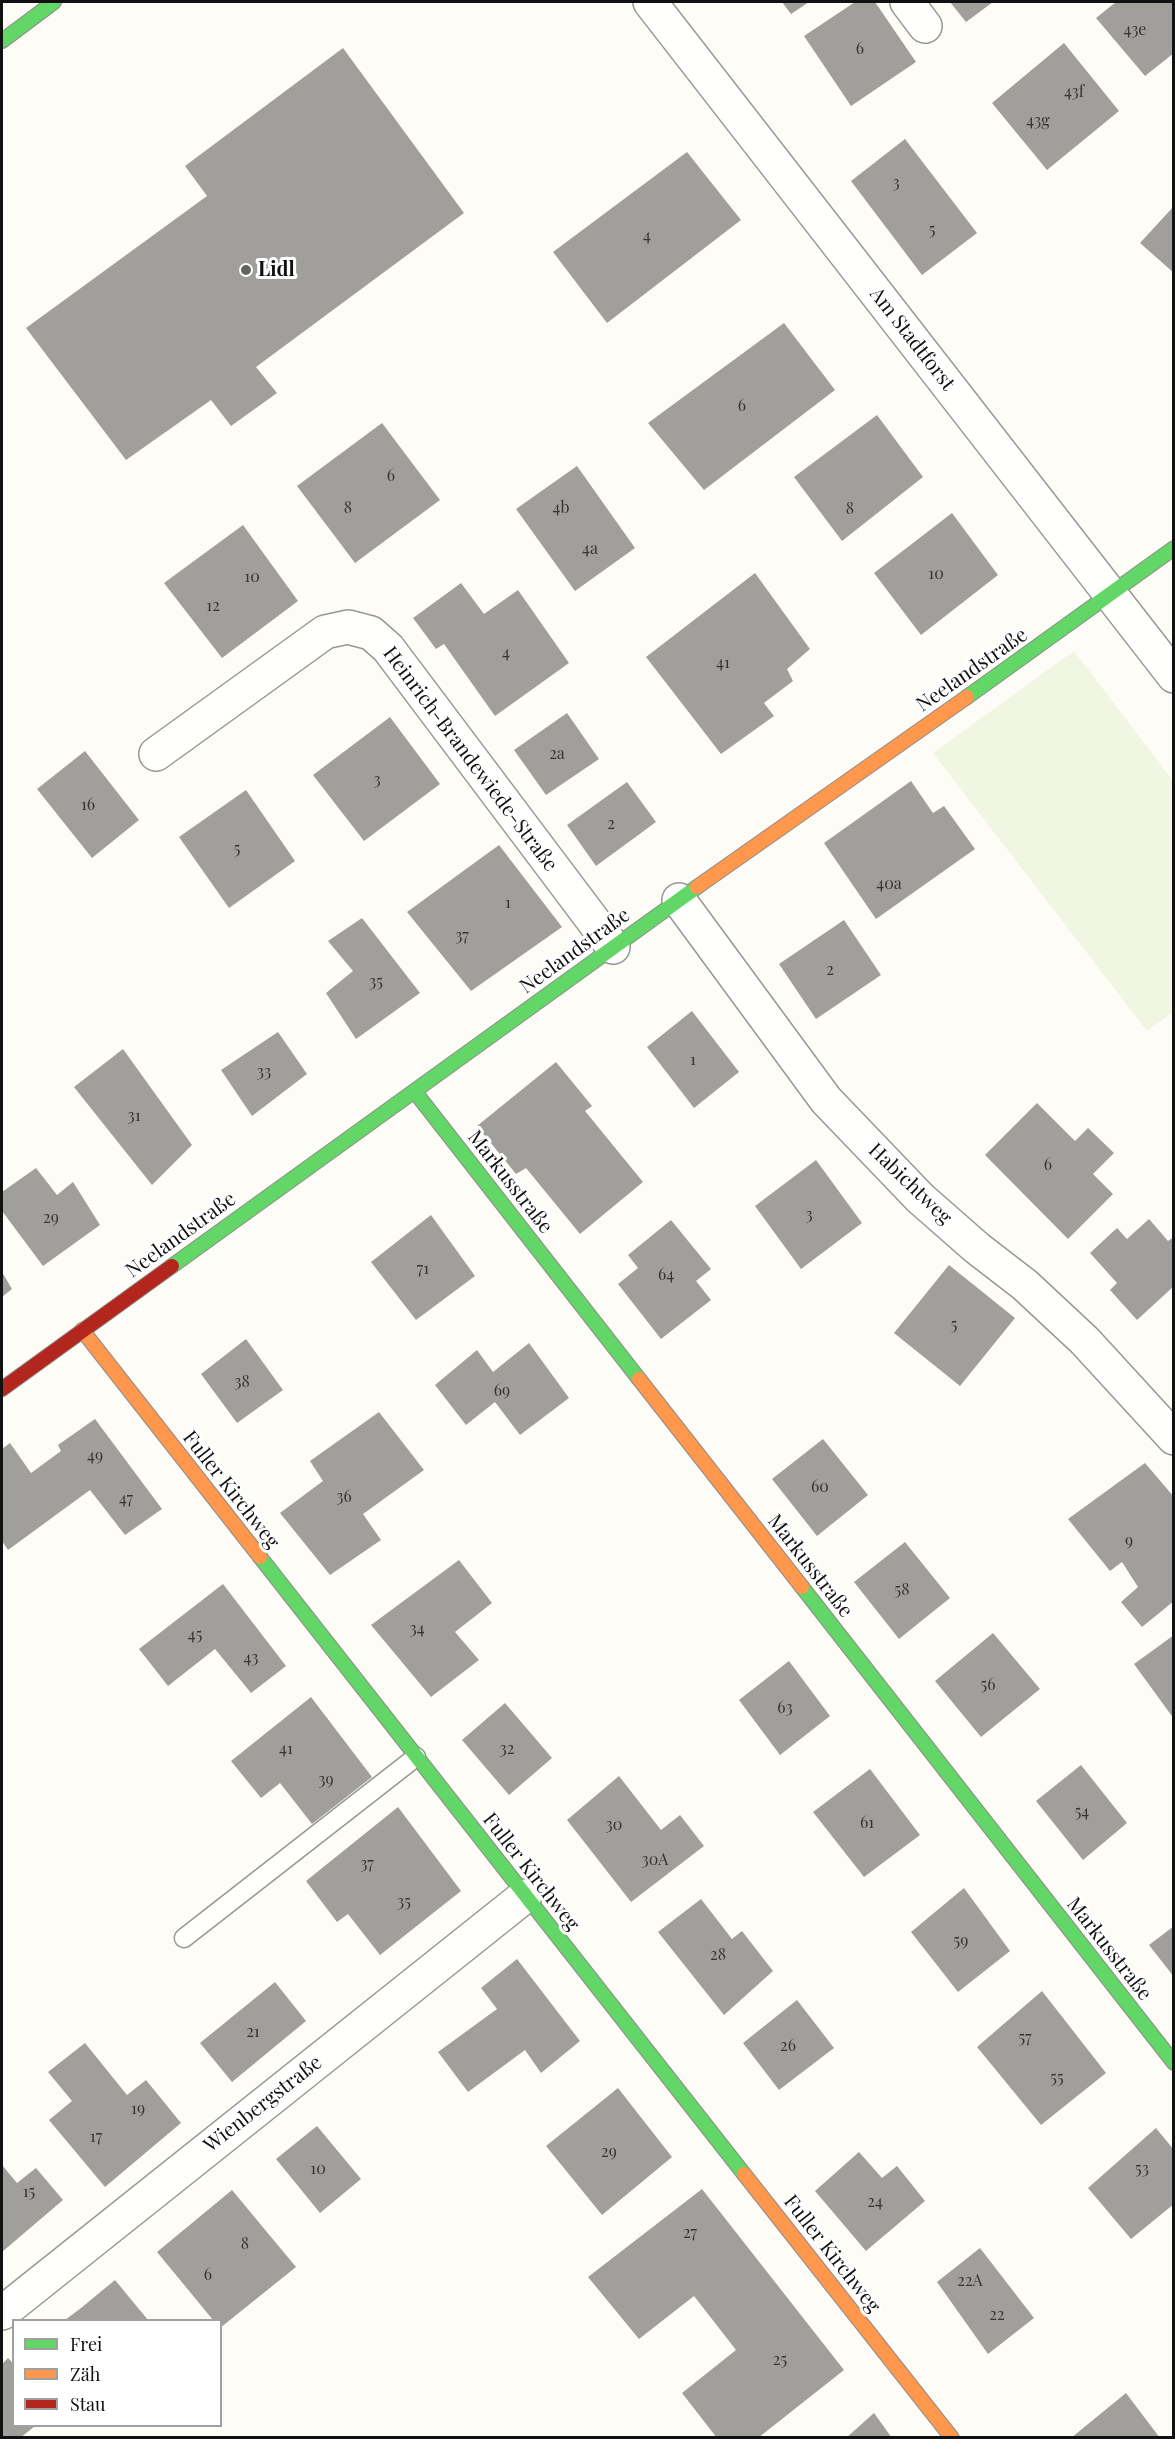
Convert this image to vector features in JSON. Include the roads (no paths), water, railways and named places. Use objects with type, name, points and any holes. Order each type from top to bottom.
[{"type":"street","points":[[2,41],[54,2]]},
{"type":"street","name":"Am Stadtforst","points":[[650,2],[1173,676]]},
{"type":"street","name":"Neelandstraße","points":[[2,1389],[613,947],[1111,595],[1173,548]]},
{"type":"street","name":"Heinrich-Brandewiede-Straße","points":[[156,754],[325,632],[348,627],[371,633],[388,648],[613,947]]},
{"type":"street","name":"Habichtweg","points":[[679,900],[826,1100],[920,1198],[977,1248],[1025,1285],[1085,1341],[1173,1438]]},
{"type":"street","name":"Markusstraße","points":[[415,1092],[1173,2063]]},
{"type":"street","name":"Fuller Kirchweg","points":[[82,1330],[952,2438]]},
{"type":"street","name":"Wienbergstraße","points":[[2,2313],[525,1896]]},
{"type":"lane","points":[[184,1938],[416,1757]]},
{"type":"place","name":"Lidl","points":[[246,270]]}]
